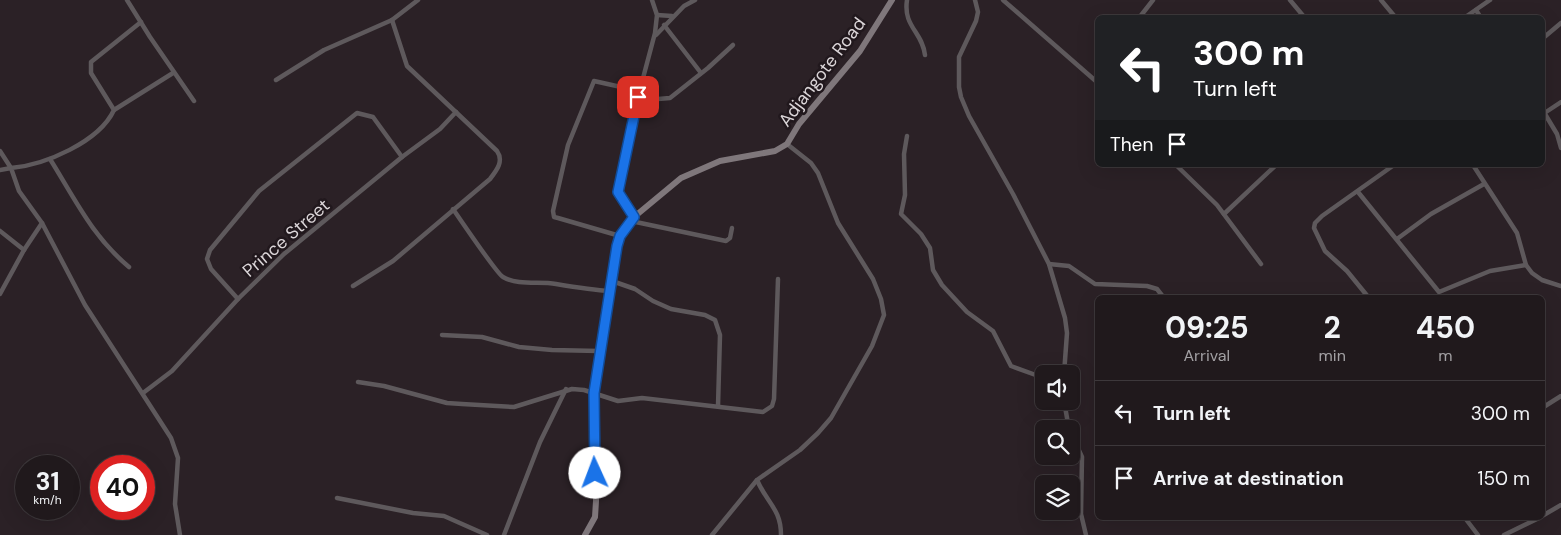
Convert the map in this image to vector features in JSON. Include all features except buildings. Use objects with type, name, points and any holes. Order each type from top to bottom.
[{"type":"street","points":[[128,0],[194,101]]},
{"type":"street","points":[[276,80],[324,50],[392,20],[418,0]]},
{"type":"street","points":[[652,0],[657,15],[654,37],[637,101],[618,192],[632,219],[726,241],[730,238],[732,228]]},
{"type":"street","points":[[654,37],[672,16],[684,6],[696,0]]},
{"type":"street","name":"Adjangote Road","points":[[586,535],[595,517],[596,501],[594,393],[599,352],[620,236],[632,219],[681,178],[700,168],[720,161],[774,151],[787,144],[800,124],[860,51],[892,0]]},
{"type":"street","points":[[907,0],[909,24],[920,37],[925,55]]},
{"type":"street","points":[[975,0],[978,12],[976,21],[959,57],[958,87],[969,116],[983,138],[1049,264],[1065,318],[1067,333],[1065,365]]},
{"type":"street","points":[[1003,0],[1095,79]]},
{"type":"street","points":[[1141,15],[1153,0]]},
{"type":"street","points":[[1290,0],[1302,15]]},
{"type":"street","points":[[1381,0],[1394,15]]},
{"type":"street","points":[[1468,15],[1490,0]]},
{"type":"street","points":[[1476,10],[1479,15]]},
{"type":"street","points":[[657,15],[672,16]]},
{"type":"street","points":[[353,286],[393,260],[490,179],[500,162],[500,156],[497,151],[407,66],[392,20]]},
{"type":"street","points":[[114,110],[91,73],[91,62],[141,22]]},
{"type":"street","points":[[1545,36],[1561,23]]},
{"type":"street","points":[[664,25],[701,73]]},
{"type":"street","points":[[620,236],[554,217],[553,211],[568,146],[594,81],[658,99],[670,98],[733,45]]},
{"type":"street","points":[[0,170],[50,159],[90,137],[105,125],[114,110],[174,73]]},
{"type":"street","points":[[630,90],[637,101]]},
{"type":"street","points":[[1545,110],[1561,102]]},
{"type":"street","name":"Prince Street","points":[[143,393],[172,371],[238,299],[284,254],[402,157],[440,129],[456,112]]},
{"type":"street","points":[[238,299],[211,269],[207,259],[210,250],[259,191],[357,113],[373,117],[402,157]]},
{"type":"street","points":[[1545,113],[1561,148]]},
{"type":"street","points":[[907,136],[904,154],[905,195],[901,214],[921,234],[930,248],[933,270],[942,286],[967,312],[993,332],[1011,366],[1035,375]]},
{"type":"street","points":[[712,535],[757,480],[800,450],[832,418],[872,346],[884,315],[881,299],[873,279],[838,223],[818,173],[811,163],[787,144]]},
{"type":"street","points":[[0,152],[11,168],[19,191],[42,224],[85,305],[171,438],[178,458],[176,504],[180,535]]},
{"type":"street","points":[[50,159],[84,217],[113,253],[129,267]]},
{"type":"street","points":[[1178,167],[1224,214],[1261,264]]},
{"type":"street","points":[[1224,214],[1274,167]]},
{"type":"street","points":[[1367,295],[1348,271],[1325,251],[1314,228],[1315,222],[1391,167]]},
{"type":"street","points":[[1473,167],[1517,234],[1526,265],[1532,273],[1542,280],[1561,286]]},
{"type":"street","points":[[1397,239],[1431,214],[1484,184]]},
{"type":"street","points":[[1358,192],[1439,292]]},
{"type":"street","points":[[453,209],[487,255],[496,271],[503,277],[519,282],[555,284],[610,291]]},
{"type":"street","points":[[0,294],[24,250],[42,224]]},
{"type":"street","points":[[0,231],[24,250]]},
{"type":"street","points":[[1049,264],[1069,266],[1092,282],[1100,285],[1147,286],[1157,289],[1162,295]]},
{"type":"street","points":[[1437,295],[1439,292],[1490,271],[1526,265]]},
{"type":"street","points":[[358,382],[384,386],[447,402],[505,406],[522,405],[566,389],[584,390],[618,401],[642,398],[763,412],[772,406],[778,279]]},
{"type":"street","points":[[612,281],[635,289],[653,301],[671,309],[706,315],[715,320],[720,335],[718,406]]},
{"type":"street","points":[[442,335],[482,337],[519,347],[599,352]]},
{"type":"street","points":[[504,535],[540,442],[566,389]]},
{"type":"street","points":[[1545,406],[1561,396]]},
{"type":"street","points":[[1080,453],[1082,457],[1081,514],[1086,535]]},
{"type":"street","points":[[757,480],[765,497],[779,514],[782,535]]},
{"type":"street","points":[[337,498],[412,513],[444,516],[487,535]]},
{"type":"street","points":[[1545,514],[1561,505]]},
{"type":"street","points":[[1467,520],[1478,535]]},
{"type":"street","points":[[1504,535],[1535,520]]},
{"type":"route","points":[[595,473],[594,393],[617,246],[620,236],[634,217],[622,202],[618,192],[626,162],[638,97]]}]
